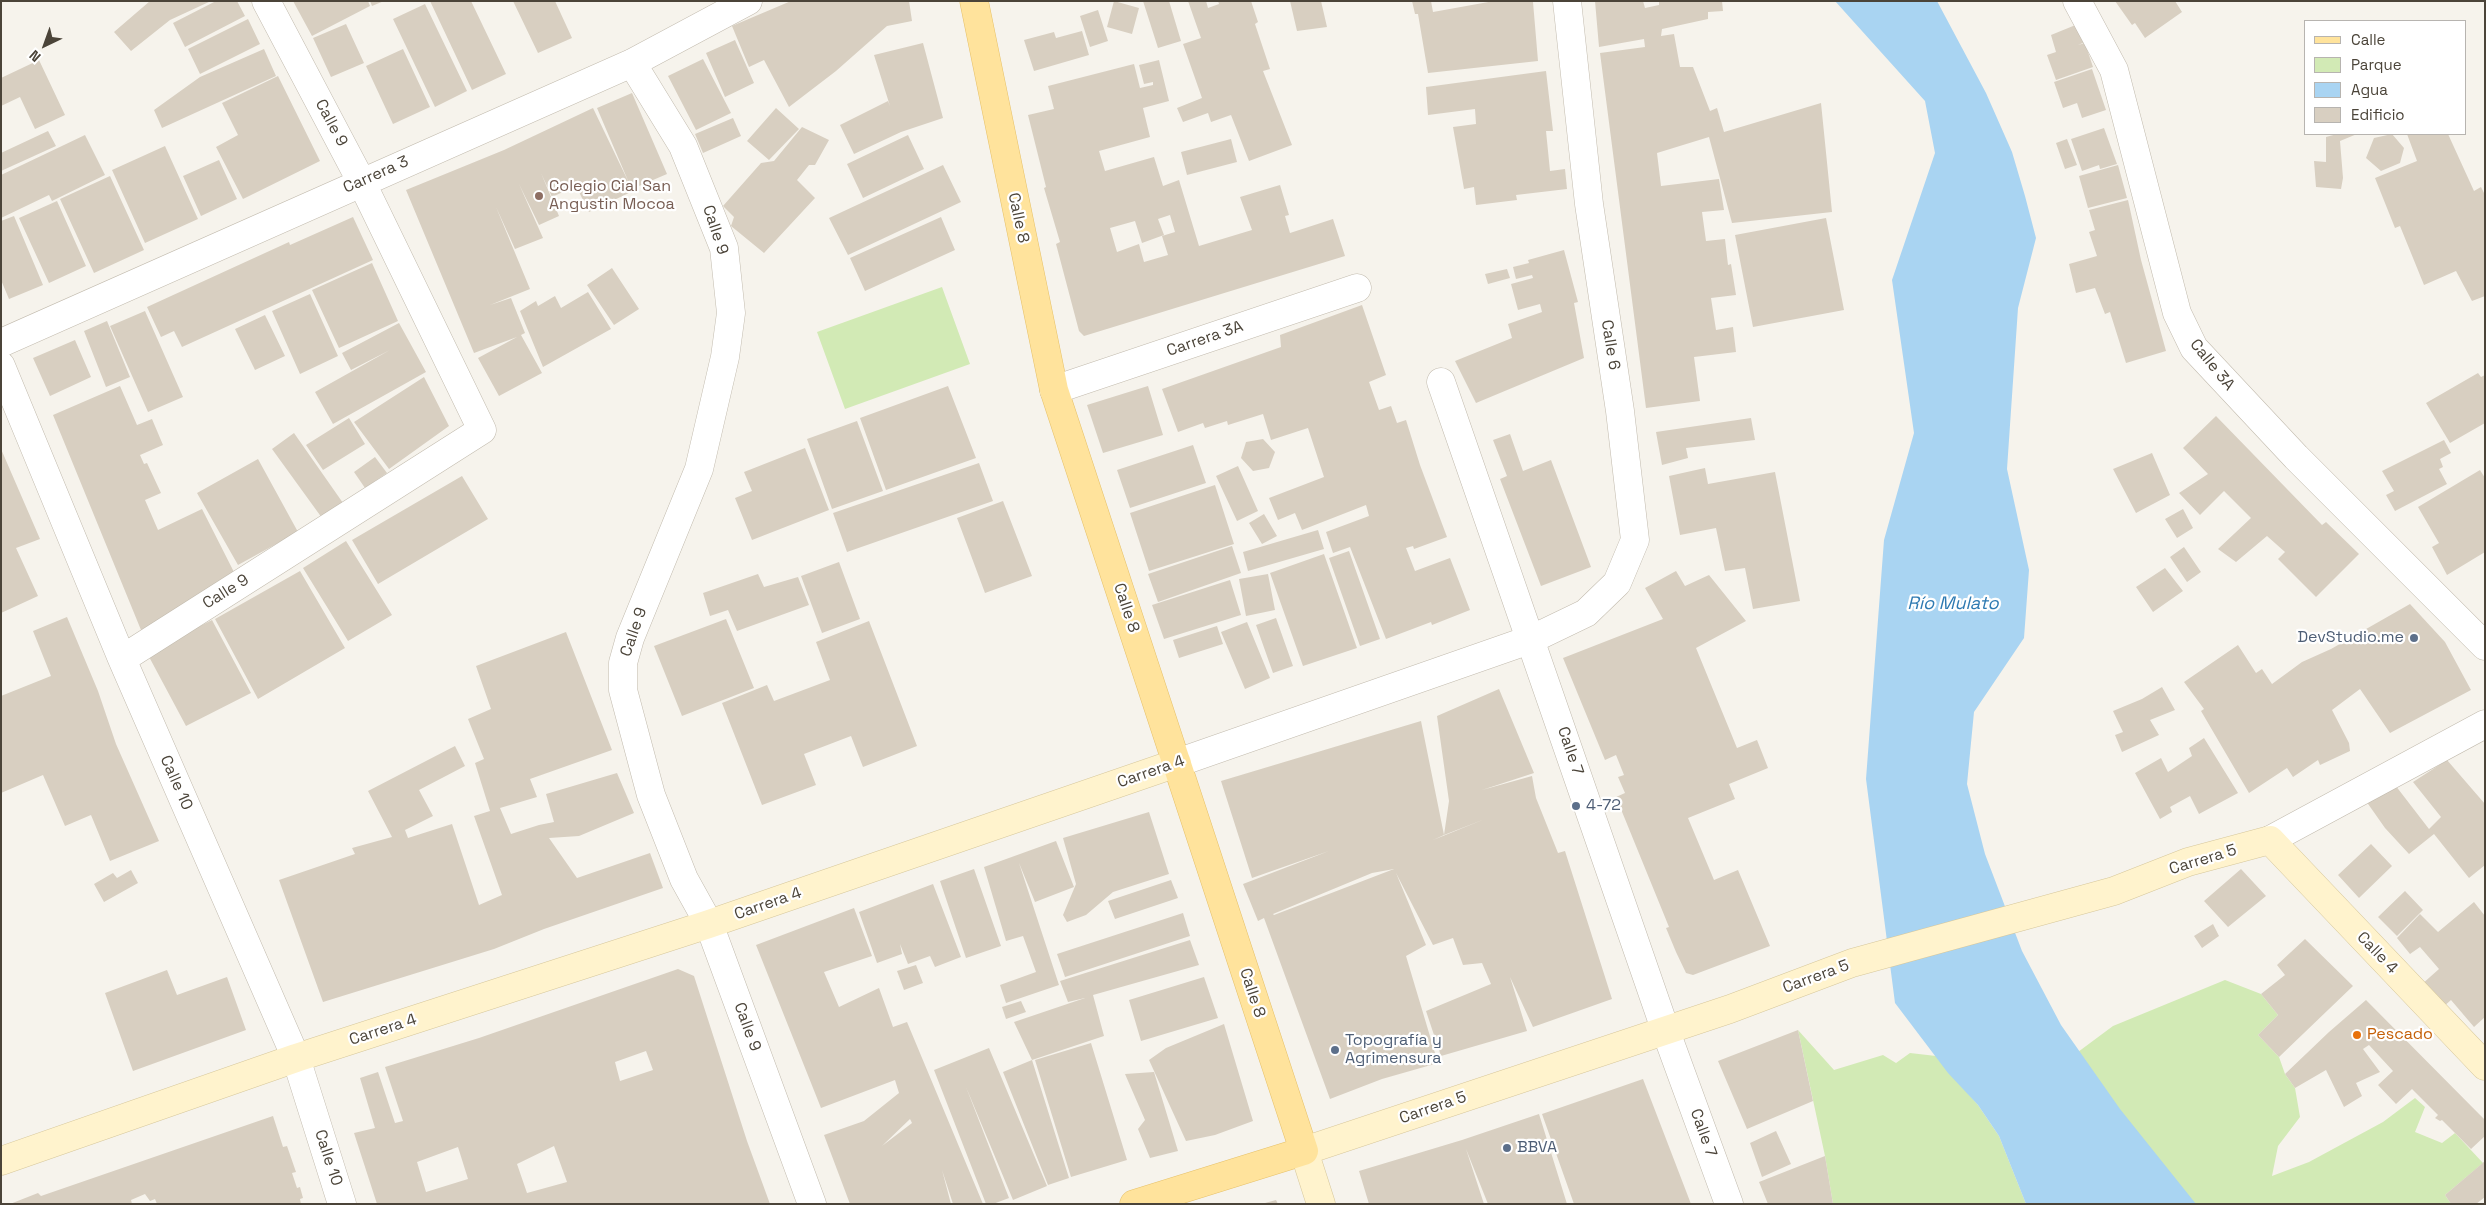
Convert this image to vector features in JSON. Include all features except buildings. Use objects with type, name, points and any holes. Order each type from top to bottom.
[{"type":"main road","name":"Calle 8","points":[[974,1],[1054,390],[1321,1204]]},
{"type":"main road","name":"Carrera 4","points":[[1,1161],[296,1058],[709,924],[1177,763]]},
{"type":"main road","name":"Carrera 5","points":[[1134,1204],[1304,1151],[1665,1029],[1730,1009],[1852,963],[2114,891],[2188,862],[2270,840]]},
{"type":"main road","name":"Calle 4","points":[[2270,840],[2485,1066]]},
{"type":"street","name":"Calle 9","points":[[122,659],[482,430],[361,181],[266,1]]},
{"type":"street","name":"Carrera 3","points":[[1,343],[361,181],[632,62],[748,1]]},
{"type":"street","name":"Calle 6","points":[[1532,639],[1586,613],[1616,583],[1635,540],[1620,411],[1589,204],[1567,1]]},
{"type":"street","name":"Calle 3A","points":[[2077,1],[2114,70],[2177,313],[2194,348],[2290,451],[2485,646]]},
{"type":"street","name":"Calle 9","points":[[632,62],[684,146],[724,248],[730,313],[725,357],[699,469],[630,638],[623,663],[623,690],[651,795],[684,879],[709,924],[812,1204]]},
{"type":"street","name":"Carrera 3A","points":[[1054,390],[1357,288]]},
{"type":"street","name":"Calle 10","points":[[1,366],[122,659],[296,1058],[342,1204]]},
{"type":"street","name":"Calle 7","points":[[1441,382],[1478,491],[1532,639],[1665,1029],[1729,1204]]},
{"type":"street","name":"Carrera 4","points":[[1177,763],[1532,639]]},
{"type":"street","name":"Carrera 5","points":[[2270,840],[2485,724]]},
{"type":"green space","points":[[942,287],[970,364],[845,409],[817,332]]},
{"type":"green space","points":[[2225,980],[2261,994],[2278,1015],[2258,1035],[2279,1057],[2285,1074],[2295,1088],[2300,1117],[2278,1146],[2272,1176],[2309,1162],[2383,1122],[2415,1098],[2425,1107],[2415,1132],[2442,1143],[2455,1133],[2483,1163],[2445,1195],[2451,1204],[2128,1204],[2051,1072],[2113,1026]]},
{"type":"green space","points":[[1798,1030],[1834,1070],[1883,1055],[1896,1063],[1910,1053],[1936,1056],[1978,1105],[1999,1136],[2026,1204],[1833,1204],[1825,1156]]},
{"type":"water","name":"Río Mulato","points":[[1835,1],[1937,1],[1986,93],[2012,152],[2036,238],[2018,308],[2007,469],[2029,570],[2024,638],[1974,712],[1967,784],[1985,854],[2022,951],[2061,1025],[2120,1109],[2196,1204],[2026,1204],[1999,1136],[1978,1105],[1948,1073],[1895,1003],[1866,779],[1884,540],[1914,433],[1892,280],[1935,153],[1925,101]]},
{"type":"place","name":"Colegio Cial San Angustin Mocoa","points":[[539,196]]},
{"type":"place","name":"DevStudio.me","points":[[2414,638]]},
{"type":"place","name":"4-72","points":[[1576,806]]},
{"type":"place","name":"Pescado","points":[[2357,1035]]},
{"type":"place","name":"Topografía y Agrimensura","points":[[1335,1050]]},
{"type":"place","name":"BBVA","points":[[1507,1148]]}]
